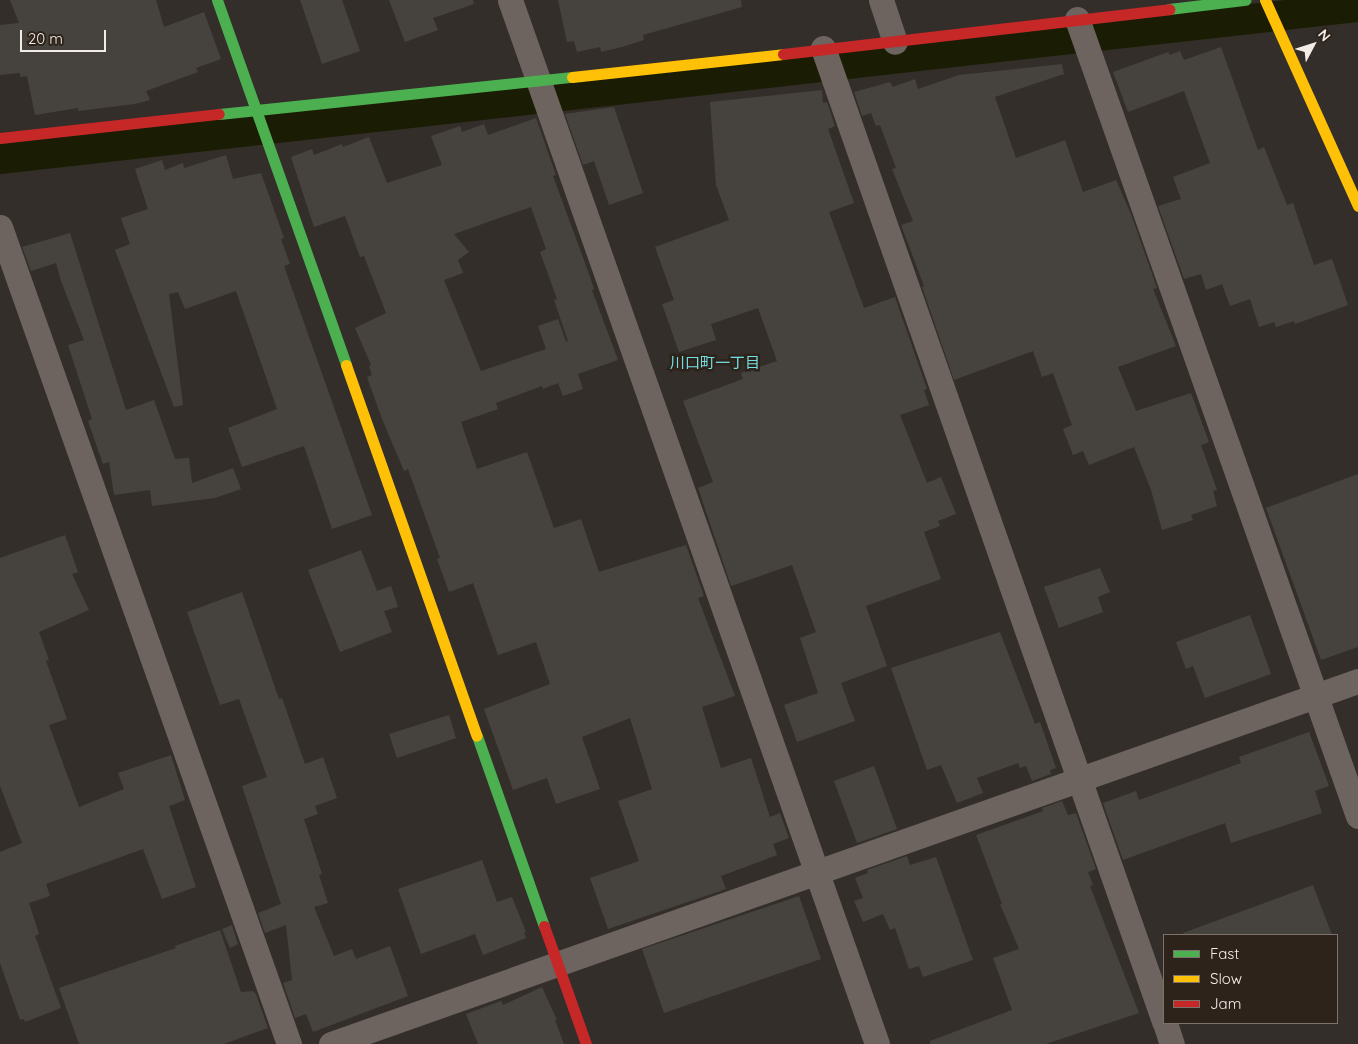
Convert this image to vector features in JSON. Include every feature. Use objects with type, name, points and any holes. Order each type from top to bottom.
[{"type":"street","points":[[217,0],[586,1044]]},
{"type":"street","points":[[510,0],[818,871],[877,1044]]},
{"type":"street","points":[[881,0],[895,42]]},
{"type":"street","points":[[0,138],[823,48],[895,42],[1245,0]]},
{"type":"street","points":[[1265,0],[1358,206]]},
{"type":"street","points":[[1076,19],[1358,816]]},
{"type":"street","points":[[823,48],[1078,780],[1163,1016]]},
{"type":"street","points":[[0,227],[289,1044]]},
{"type":"street","points":[[331,1044],[1358,681]]},
{"type":"street","points":[[1166,1024],[1172,1044]]},
{"type":"building","points":[[10,0],[156,0],[164,27],[204,12],[221,59],[196,68],[198,72],[146,91],[150,100],[135,104],[78,111],[78,108],[35,115],[27,76],[20,77],[20,73],[0,75],[0,25],[19,23]]},
{"type":"building","points":[[300,0],[342,0],[360,51],[322,64]]},
{"type":"building","points":[[389,0],[473,0],[474,4],[433,18],[438,30],[405,42]]},
{"type":"building","points":[[558,0],[741,0],[742,7],[643,35],[644,40],[622,47],[601,52],[600,47],[577,52],[574,41],[567,42]]},
{"type":"building","points":[[1221,47],[1258,150],[1264,147],[1287,205],[1293,203],[1314,265],[1332,259],[1348,305],[1295,324],[1294,321],[1276,327],[1274,322],[1259,327],[1250,299],[1230,306],[1222,284],[1206,290],[1201,274],[1184,279],[1158,206],[1181,199],[1173,177],[1210,163],[1184,91],[1128,112],[1113,72],[1168,52],[1170,55],[1180,51],[1184,60]]},
{"type":"building","points":[[1062,64],[1064,74],[995,97],[1016,158],[1065,140],[1083,192],[1116,180],[1131,214],[1157,288],[1153,289],[1176,346],[1118,367],[1136,411],[1191,393],[1209,442],[1201,445],[1217,490],[1213,491],[1217,506],[1191,515],[1193,520],[1162,530],[1151,490],[1134,447],[1089,465],[1083,451],[1073,455],[1063,429],[1072,425],[1053,373],[1042,377],[1033,351],[954,380],[922,287],[924,286],[901,225],[913,221],[892,169],[896,168],[880,125],[876,126],[871,113],[862,116],[854,92],[890,82],[893,87],[915,79],[918,89],[959,75]]},
{"type":"building","points":[[822,90],[823,103],[827,102],[835,126],[828,129],[854,203],[829,212],[864,308],[895,297],[927,389],[924,390],[929,405],[900,415],[927,483],[941,477],[956,514],[938,521],[940,526],[924,532],[941,579],[866,606],[887,666],[841,683],[855,721],[797,742],[784,705],[818,693],[800,638],[816,632],[792,565],[731,586],[698,488],[713,482],[683,401],[743,379],[741,373],[777,361],[758,308],[711,324],[716,340],[679,352],[662,304],[674,300],[655,247],[729,220],[716,185],[710,102]]},
{"type":"building","points":[[614,107],[643,193],[609,205],[594,161],[583,165],[565,114]]},
{"type":"building","points":[[536,118],[556,175],[553,176],[618,360],[578,374],[583,389],[563,396],[558,383],[543,389],[542,386],[496,403],[498,409],[461,422],[477,469],[527,452],[554,528],[581,519],[599,572],[686,545],[704,596],[698,598],[735,696],[702,707],[721,768],[751,758],[770,817],[780,813],[789,838],[773,844],[777,855],[721,876],[726,889],[608,929],[590,878],[639,861],[618,801],[652,789],[630,718],[582,737],[600,789],[556,804],[547,778],[513,790],[484,709],[550,684],[536,642],[498,655],[473,583],[449,592],[437,559],[440,558],[408,469],[404,471],[367,377],[372,375],[369,366],[371,365],[355,328],[386,313],[364,256],[360,257],[345,216],[314,227],[291,157],[312,149],[314,155],[342,144],[343,147],[369,137],[387,183],[442,165],[431,136],[460,126],[462,132],[484,124],[488,135]],"holes":[[[531,207],[546,249],[540,252],[557,299],[554,300],[568,341],[566,342],[558,319],[538,326],[546,349],[481,371],[444,280],[463,273],[458,260],[469,252],[454,234]]]},
{"type":"building","points":[[226,155],[233,179],[261,173],[284,238],[281,239],[290,264],[284,266],[372,515],[332,529],[304,446],[242,467],[228,428],[277,409],[236,291],[185,309],[178,292],[169,294],[183,405],[174,407],[115,250],[130,244],[121,218],[148,209],[135,169],[162,160],[165,170],[183,163],[184,168]]},
{"type":"building","points":[[70,233],[126,410],[154,400],[175,459],[189,458],[192,483],[233,468],[241,489],[215,498],[152,506],[150,490],[114,495],[109,462],[103,464],[88,421],[92,419],[68,345],[84,340],[56,263],[31,271],[22,247]]},
{"type":"building","points":[[1358,474],[1358,647],[1321,660],[1266,508]]},
{"type":"building","points":[[65,535],[78,572],[72,574],[89,610],[39,632],[49,660],[46,661],[67,719],[49,725],[79,807],[124,789],[118,773],[171,755],[185,800],[169,806],[196,887],[162,899],[143,849],[46,884],[50,896],[29,903],[39,934],[35,936],[61,1008],[25,1022],[24,1019],[20,1020],[0,963],[0,852],[22,843],[0,786],[0,558]]},
{"type":"building","points":[[361,550],[377,591],[391,586],[398,607],[384,611],[392,632],[340,652],[308,570]]},
{"type":"building","points":[[1100,568],[1110,592],[1098,597],[1103,612],[1059,628],[1044,587]]},
{"type":"building","points":[[242,592],[279,699],[282,698],[305,764],[323,757],[337,798],[315,806],[318,814],[304,819],[322,874],[319,875],[328,903],[314,907],[334,956],[352,949],[356,959],[390,946],[408,996],[313,1032],[306,1014],[295,1018],[283,983],[292,980],[286,925],[265,933],[258,913],[281,904],[242,786],[267,777],[239,699],[220,705],[187,612]]},
{"type":"building","points":[[1250,615],[1271,674],[1205,698],[1193,666],[1186,669],[1176,642]]},
{"type":"building","points":[[1000,632],[1035,724],[1040,722],[1056,768],[1050,770],[1051,774],[1032,781],[1026,766],[1020,768],[1018,763],[977,778],[983,793],[957,803],[941,765],[927,770],[891,668]]},
{"type":"building","points":[[449,715],[456,738],[397,758],[389,734]]},
{"type":"building","points":[[1309,732],[1329,786],[1315,791],[1322,813],[1231,843],[1225,823],[1123,860],[1103,803],[1136,791],[1139,800],[1241,763],[1239,757]]},
{"type":"building","points":[[874,766],[897,829],[857,843],[834,781]]},
{"type":"building","points":[[1062,801],[1068,815],[1076,813],[1096,869],[1088,872],[1093,885],[1090,886],[1139,1013],[1046,1044],[930,1044],[930,1041],[1012,1010],[993,958],[1019,949],[1000,904],[1002,904],[976,835],[1043,811],[1042,808]]},
{"type":"building","points":[[907,856],[910,865],[936,857],[973,960],[923,977],[919,966],[909,969],[895,928],[890,930],[883,914],[863,922],[854,901],[863,898],[855,878],[868,873],[867,870]]},
{"type":"building","points":[[482,860],[497,902],[512,897],[526,932],[524,933],[526,938],[483,955],[475,934],[421,954],[398,889]]},
{"type":"building","points":[[1313,885],[1332,934],[1184,934]]},
{"type":"building","points":[[799,896],[821,959],[664,1013],[642,949]]},
{"type":"building","points":[[232,925],[238,944],[230,948],[222,929]]},
{"type":"building","points":[[220,930],[241,992],[253,991],[256,994],[268,1028],[224,1044],[79,1044],[59,988],[176,948],[175,946]]},
{"type":"building","points":[[542,987],[557,1020],[555,1020],[564,1044],[478,1044],[466,1014],[501,1001],[503,1005]]},
{"type":"waterway","points":[[0,159],[1358,7]]},
{"type":"traffic: fast","points":[[217,0],[346,365]]},
{"type":"traffic: fast","points":[[1169,9],[1245,0]]},
{"type":"traffic: fast","points":[[219,114],[572,77]]},
{"type":"traffic: fast","points":[[477,736],[544,926]]},
{"type":"traffic: slow","points":[[1265,0],[1358,206]]},
{"type":"traffic: slow","points":[[572,77],[783,54]]},
{"type":"traffic: slow","points":[[346,365],[477,736]]},
{"type":"traffic: jam","points":[[783,54],[1169,9]]},
{"type":"traffic: jam","points":[[0,138],[219,114]]},
{"type":"traffic: jam","points":[[544,926],[586,1044]]},
{"type":"district","name":"川口町一丁目","points":[[715,363]]}]
